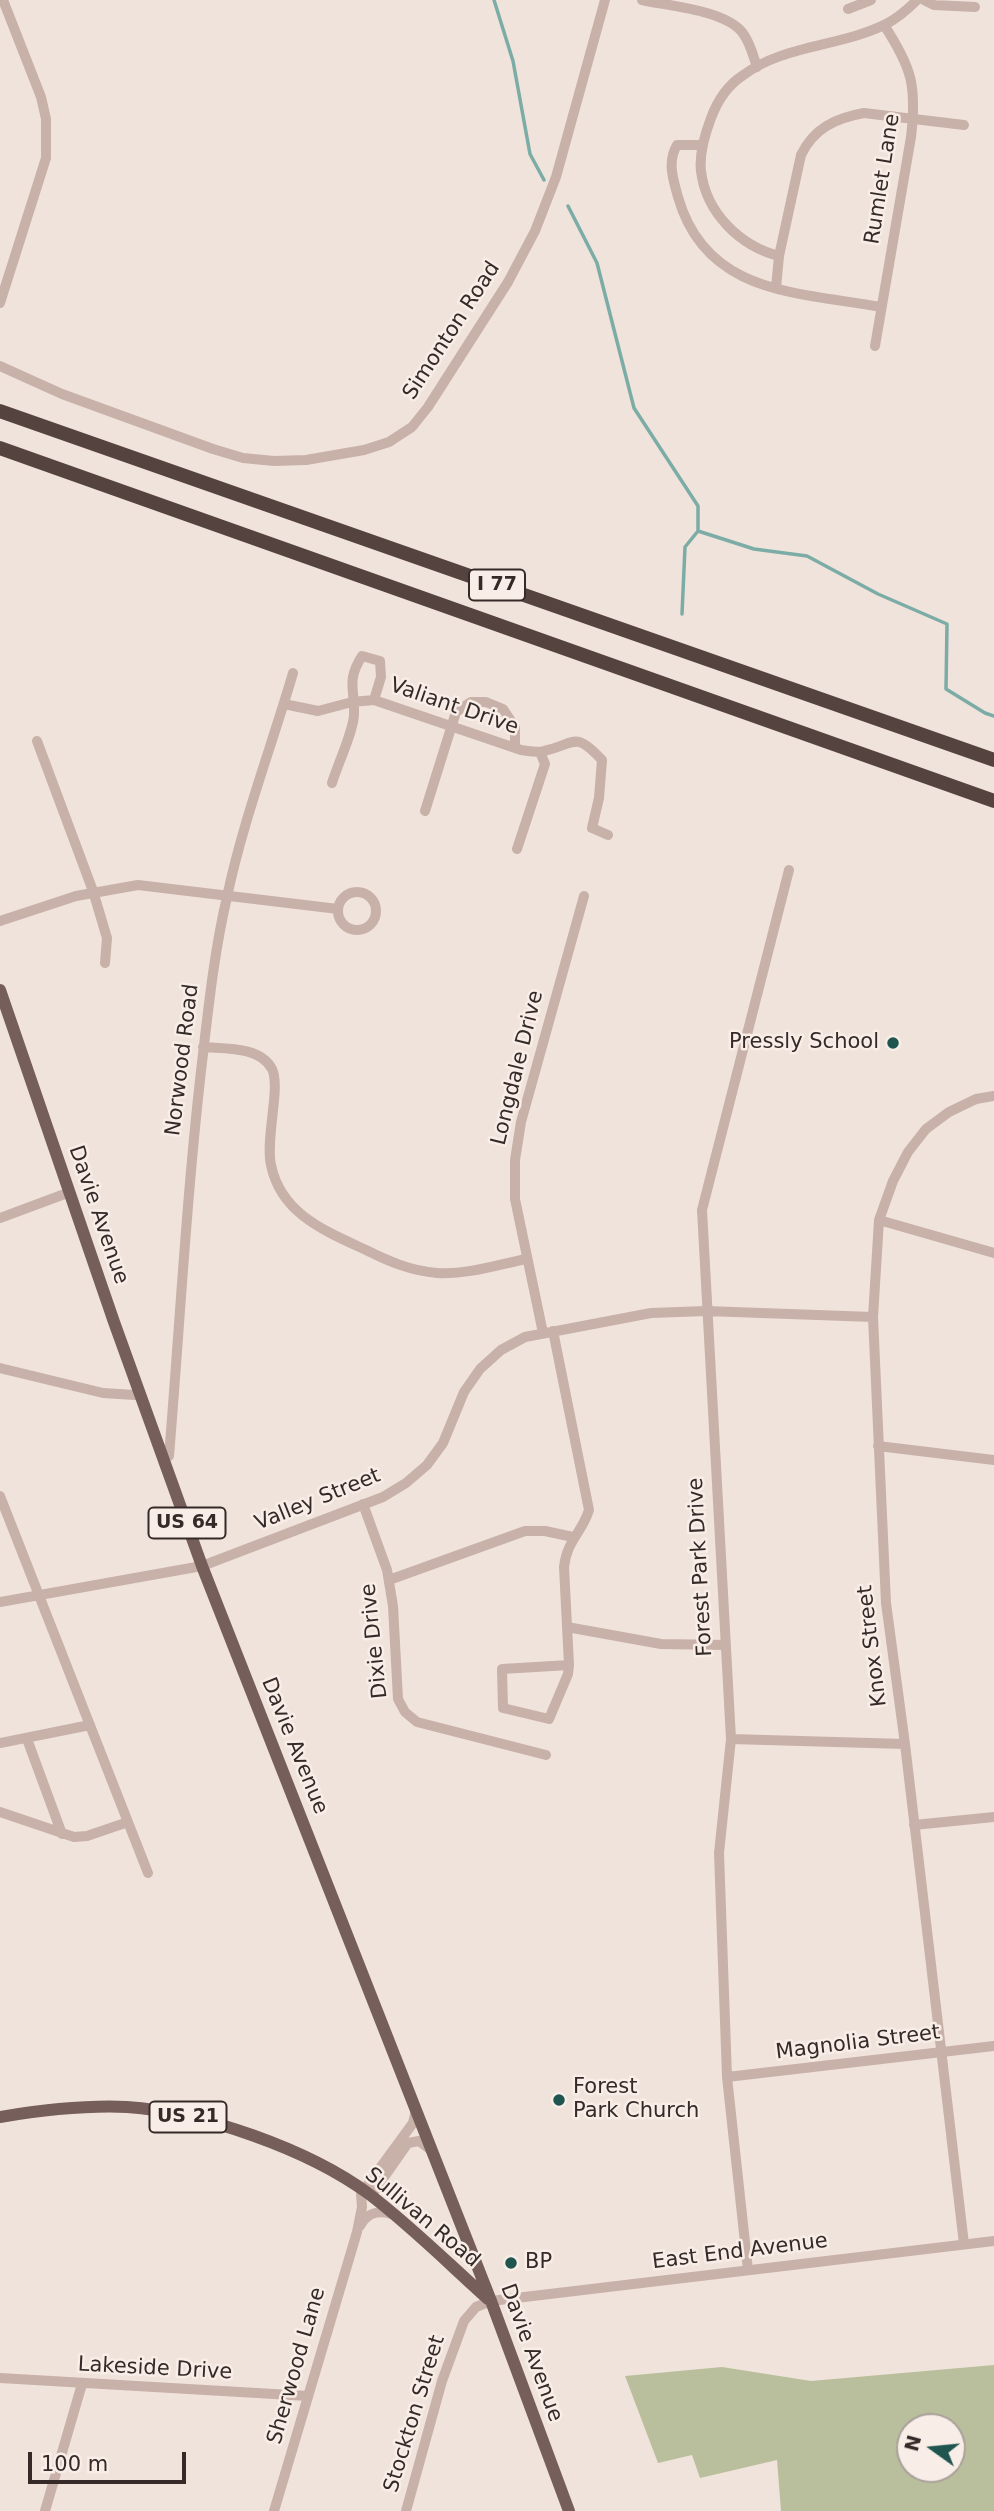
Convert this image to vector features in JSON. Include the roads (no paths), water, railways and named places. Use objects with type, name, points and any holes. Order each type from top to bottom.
[{"type":"highway","name":"I 77","points":[[0,411],[994,760]]},
{"type":"highway","name":"I 77","points":[[0,450],[29,458],[991,802]]},
{"type":"main road","name":"Davie Avenue","points":[[0,990],[2,1005],[202,1566],[416,2107],[569,2511]]},
{"type":"main road","name":"Sullivan Road","points":[[0,2117],[81,2107],[127,2107],[173,2113],[261,2138],[299,2154],[367,2193],[491,2301]]},
{"type":"street","points":[[0,303],[46,158],[46,118],[41,97],[3,0]]},
{"type":"street","name":"Simonton Road","points":[[0,366],[62,394],[213,449],[243,457],[274,461],[306,460],[364,450],[390,442],[412,427],[428,407],[508,282],[535,231],[556,177],[605,0]]},
{"type":"street","points":[[642,0],[727,20],[742,32],[750,44],[757,67]]},
{"type":"street","points":[[848,9],[871,0]]},
{"type":"street","points":[[779,256],[765,253],[744,242],[720,216],[703,180],[703,145],[721,96],[742,75],[757,67],[884,25],[917,0]]},
{"type":"street","points":[[924,0],[934,5],[975,7]]},
{"type":"street","name":"Rumlet Lane","points":[[874,346],[913,119],[914,93],[904,56],[884,25]]},
{"type":"street","points":[[776,288],[779,256],[801,155],[813,135],[823,126],[864,113],[964,125]]},
{"type":"street","points":[[703,145],[677,145],[671,157],[672,175],[684,216],[702,246],[729,270],[753,283],[881,307]]},
{"type":"street","points":[[332,783],[354,716],[351,681],[362,656],[380,662],[381,677],[374,700]]},
{"type":"street","name":"Norwood Road","points":[[164,1458],[169,1456],[191,1147],[203,1047],[227,896],[254,797],[293,673]]},
{"type":"street","name":"Valiant Drive","points":[[284,704],[318,711],[352,702],[374,700],[515,748],[540,752],[568,741],[582,742],[602,761],[599,798],[592,828],[608,835]]},
{"type":"street","points":[[425,811],[456,712],[471,702],[486,702],[503,709],[515,727],[515,748]]},
{"type":"street","points":[[37,741],[93,891],[107,938],[105,963]]},
{"type":"street","points":[[517,849],[545,764],[540,752]]},
{"type":"street","name":"Forest Park Drive","points":[[748,2270],[727,2077],[719,1853],[731,1739],[702,1210],[789,870]]},
{"type":"street","points":[[0,921],[93,891],[138,886],[338,909]]},
{"type":"street","name":"Longdale Drive","points":[[569,1665],[564,1567],[566,1552],[573,1537],[585,1523],[589,1510],[548,1332],[526,1259],[515,1199],[515,1160],[521,1122],[584,896]]},
{"type":"street","points":[[203,1047],[251,1053],[264,1060],[272,1070],[275,1081],[268,1143],[274,1180],[285,1199],[317,1228],[393,1263],[435,1273],[456,1273],[526,1259]]},
{"type":"street","name":"Knox Street","points":[[964,2244],[886,1603],[873,1317],[878,1220],[908,1152],[926,1129],[949,1112],[975,1099],[994,1096]]},
{"type":"street","points":[[0,1218],[69,1192]]},
{"type":"street","points":[[878,1220],[994,1253]]},
{"type":"street","name":"Valley Street","points":[[0,1602],[202,1566],[383,1497],[406,1483],[427,1465],[443,1443],[464,1392],[480,1369],[501,1350],[525,1337],[651,1313],[706,1311],[873,1317]]},
{"type":"street","points":[[0,1368],[103,1393],[139,1393]]},
{"type":"street","points":[[878,1446],[994,1460]]},
{"type":"street","points":[[0,1496],[148,1873]]},
{"type":"street","name":"Dixie Drive","points":[[363,1504],[389,1580],[398,1699],[405,1712],[417,1722],[546,1755]]},
{"type":"street","points":[[389,1580],[525,1531],[545,1531],[573,1537]]},
{"type":"street","points":[[567,1627],[661,1644],[725,1645]]},
{"type":"street","points":[[569,1665],[568,1674],[549,1719],[503,1708],[502,1669],[569,1665]]},
{"type":"street","points":[[0,1743],[90,1725]]},
{"type":"street","points":[[27,1739],[62,1834]]},
{"type":"street","points":[[731,1739],[905,1744]]},
{"type":"street","points":[[0,1812],[74,1838],[128,1822]]},
{"type":"street","points":[[914,1825],[994,1817]]},
{"type":"street","name":"Magnolia Street","points":[[727,2077],[994,2046]]},
{"type":"street","points":[[367,2193],[413,2123],[416,2107]]},
{"type":"street","name":"Sherwood Lane","points":[[274,2511],[367,2193],[408,2143],[422,2142],[433,2152]]},
{"type":"street","points":[[357,2232],[370,2214],[391,2214]]},
{"type":"street","name":"East End Avenue","points":[[491,2301],[994,2241]]},
{"type":"street","name":"Stockton Street","points":[[406,2511],[442,2381],[464,2321],[476,2307],[491,2301]]},
{"type":"street","name":"Lakeside Drive","points":[[0,2378],[309,2396]]},
{"type":"street","points":[[45,2511],[82,2384]]},
{"type":"waterway","points":[[494,0],[513,61],[530,154],[544,180]]},
{"type":"waterway","points":[[568,206],[597,263],[634,408],[698,506],[698,531],[754,549],[807,556],[878,594],[947,624],[946,689],[994,716]]},
{"type":"waterway","points":[[682,614],[685,547],[698,531]]},
{"type":"place","name":"Pressly School","points":[[893,1043]]},
{"type":"place","name":"Forest Park Church","points":[[559,2100]]},
{"type":"place","name":"BP","points":[[511,2263]]}]
